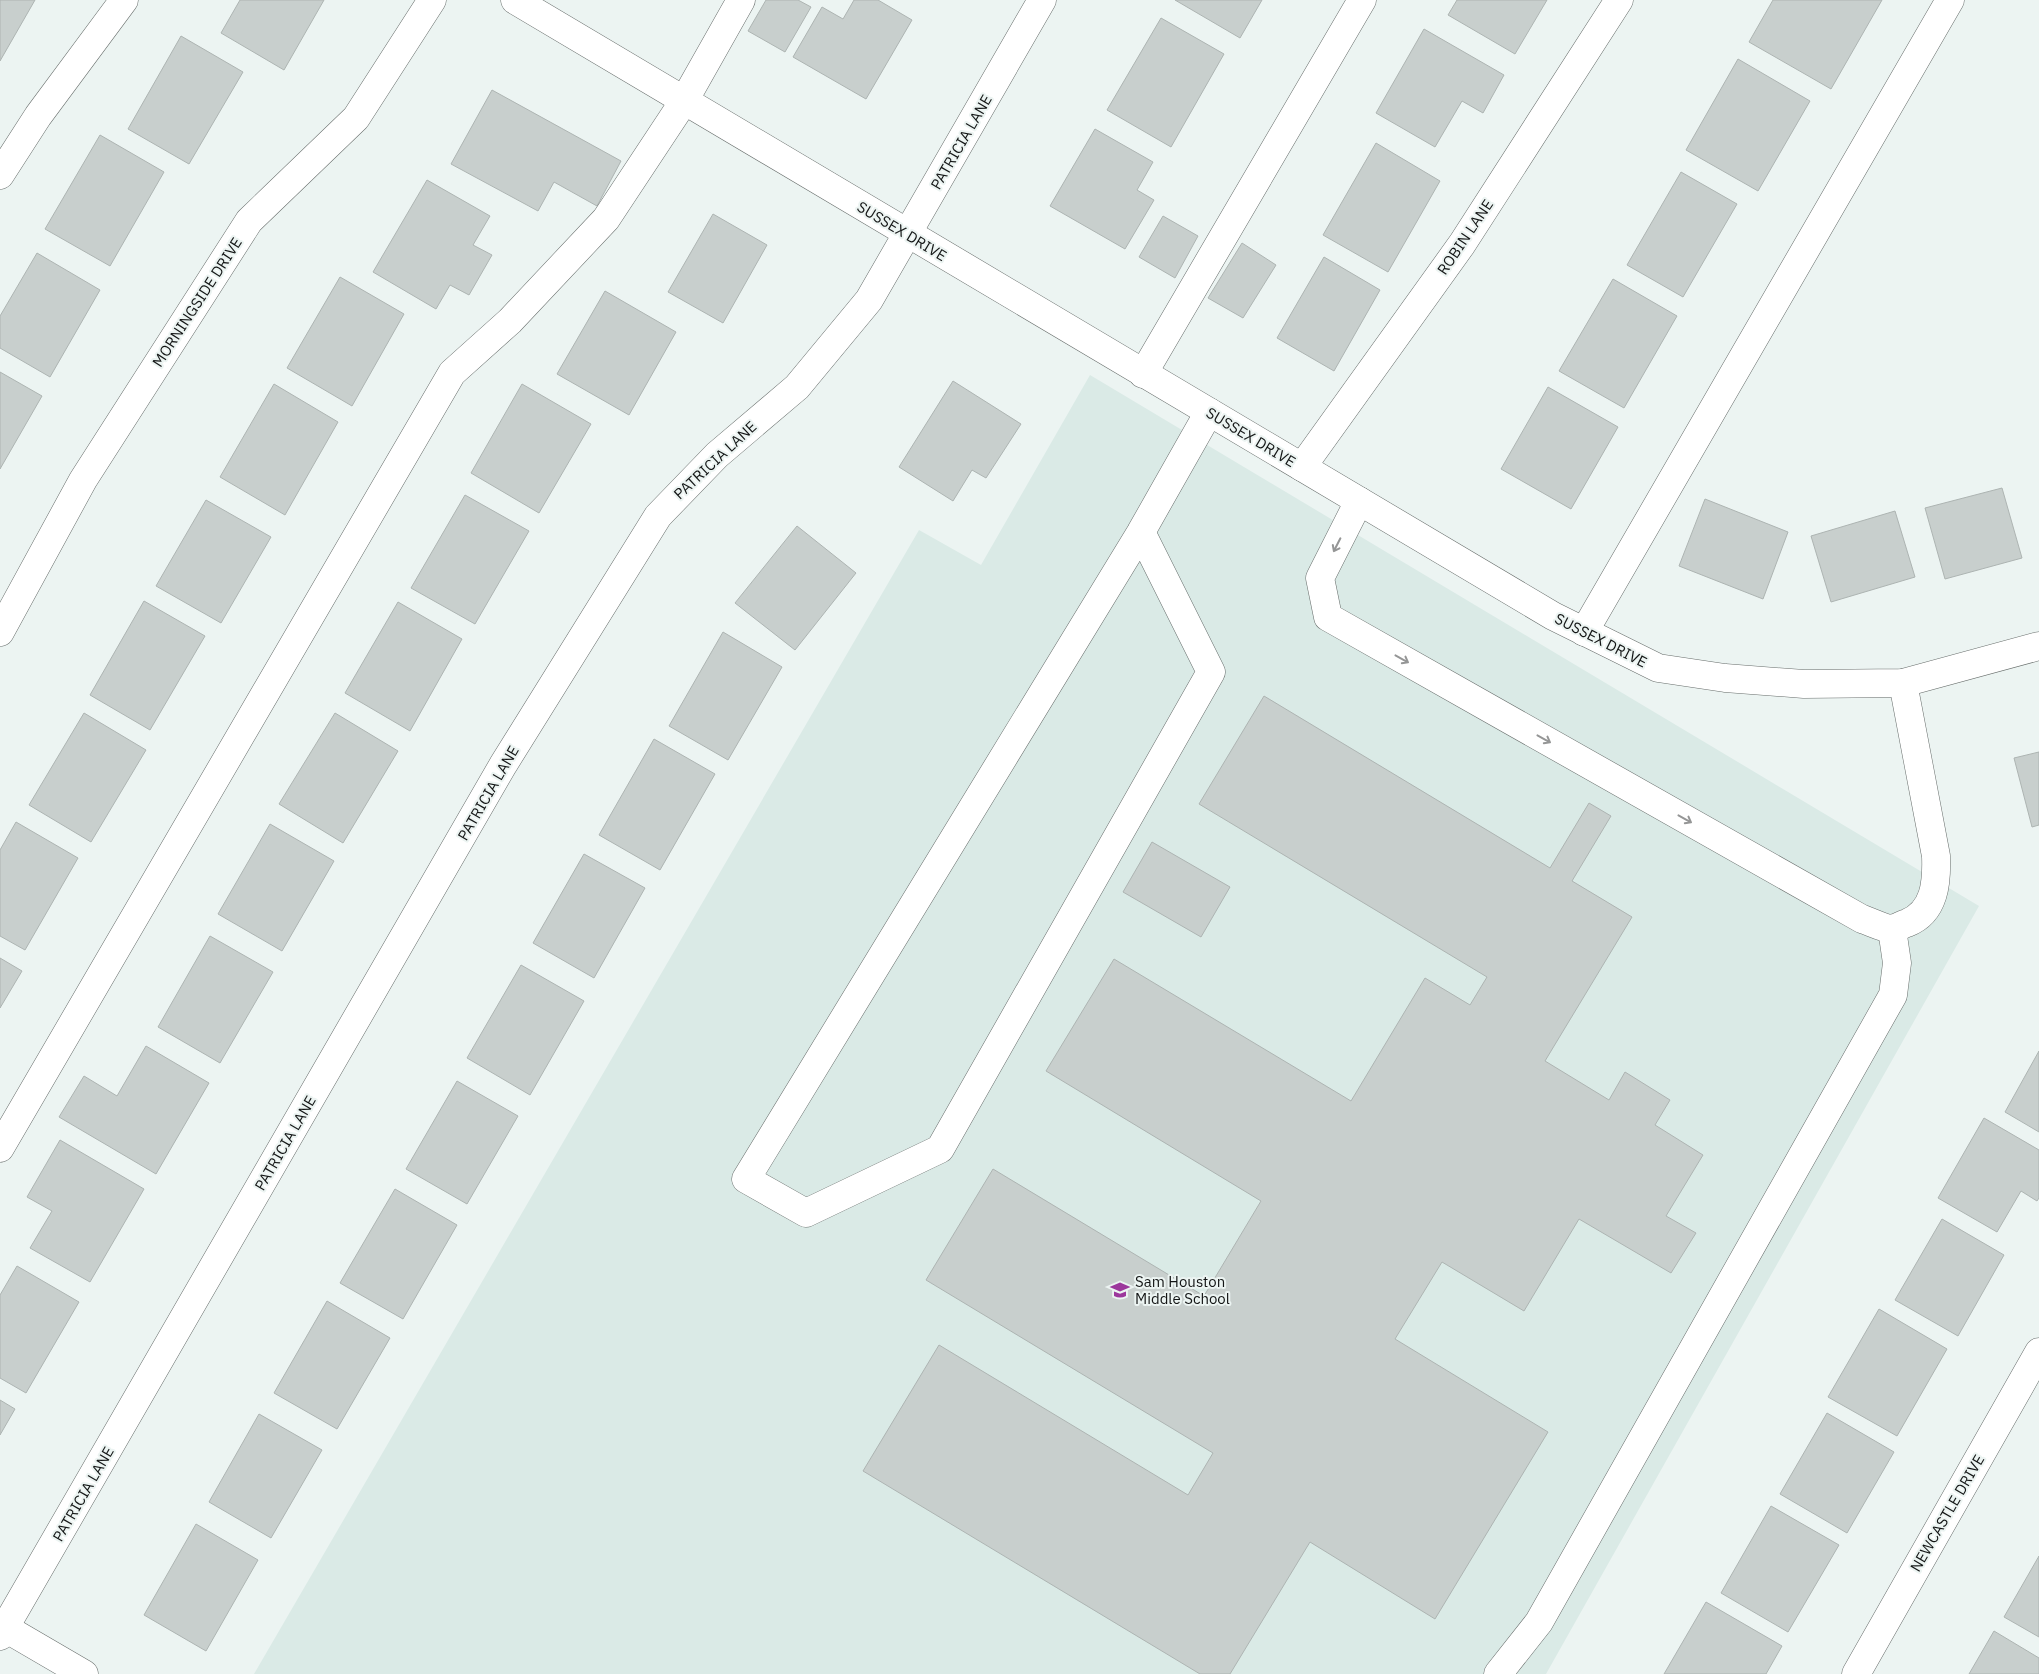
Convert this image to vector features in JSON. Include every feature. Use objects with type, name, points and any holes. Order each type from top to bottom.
[{"type":"street","points":[[0,175],[38,116],[124,0]]},
{"type":"street","name":"MORNINGSIDE DRIVE","points":[[0,632],[83,480],[249,221],[356,118],[432,0]]},
{"type":"street","name":"SUSSEX DRIVE","points":[[515,0],[1553,616],[1658,668],[1725,678],[1804,684],[1903,683],[2039,646]]},
{"type":"street","points":[[0,1148],[452,373],[510,321],[606,219],[684,101],[741,0]]},
{"type":"street","name":"PATRICIA LANE","points":[[2,1630],[503,765],[658,516],[717,455],[797,387],[869,300],[1042,0]]},
{"type":"street","points":[[1143,374],[1362,0]]},
{"type":"street","name":"ROBIN LANE","points":[[1302,467],[1462,244],[1619,0]]},
{"type":"street","points":[[1584,632],[1950,0]]},
{"type":"street","points":[[1141,532],[1212,672],[940,1149],[806,1213],[746,1179],[1141,532],[1208,412]]},
{"type":"street","points":[[1359,501],[1320,578],[1328,617],[1862,919],[1892,929],[1916,919],[1926,909],[1933,896],[1936,872],[1936,856],[1903,683]]},
{"type":"street","points":[[1498,1674],[1539,1622],[1893,995],[1897,962],[1892,929]]},
{"type":"street","name":"NEWCASTLE DRIVE","points":[[1856,1674],[2039,1352]]},
{"type":"street","points":[[2,1630],[84,1674]]},
{"type":"shaded area","name":"Sam Houston Middle School","points":[[1090,375],[1979,906],[1546,1674],[254,1674],[919,530],[981,565]]},
{"type":"building","points":[[0,0],[35,0],[0,61]]},
{"type":"building","points":[[240,0],[324,0],[284,70],[221,33]]},
{"type":"building","points":[[766,0],[798,0],[811,7],[785,52],[748,31]]},
{"type":"building","points":[[854,0],[878,0],[912,20],[866,99],[793,57],[822,7],[843,19]]},
{"type":"building","points":[[1175,0],[1262,0],[1240,38]]},
{"type":"building","points":[[1457,0],[1547,0],[1515,54],[1448,15]]},
{"type":"building","points":[[1773,0],[1882,0],[1831,89],[1749,42]]},
{"type":"building","points":[[1161,18],[1224,54],[1171,147],[1107,110]]},
{"type":"building","points":[[1424,29],[1504,75],[1483,113],[1462,101],[1435,147],[1376,113]]},
{"type":"building","points":[[181,36],[243,72],[189,164],[128,129]]},
{"type":"building","points":[[1738,59],[1810,101],[1758,191],[1686,150]]},
{"type":"building","points":[[492,90],[621,161],[597,206],[554,182],[538,211],[451,164]]},
{"type":"building","points":[[1095,129],[1153,162],[1137,190],[1154,200],[1125,249],[1050,206]]},
{"type":"building","points":[[100,135],[164,172],[110,266],[45,229]]},
{"type":"building","points":[[1376,143],[1440,181],[1388,272],[1323,235]]},
{"type":"building","points":[[1681,172],[1737,204],[1683,297],[1627,265]]},
{"type":"building","points":[[427,180],[490,216],[473,245],[492,255],[469,295],[450,285],[436,309],[373,272]]},
{"type":"building","points":[[713,214],[767,245],[723,323],[668,292]]},
{"type":"building","points":[[1163,216],[1198,236],[1175,278],[1139,257]]},
{"type":"building","points":[[1242,243],[1276,265],[1243,318],[1208,298]]},
{"type":"building","points":[[37,253],[100,290],[50,377],[0,348],[0,316]]},
{"type":"building","points":[[1324,257],[1380,290],[1334,371],[1277,338]]},
{"type":"building","points":[[340,277],[404,314],[352,406],[287,368]]},
{"type":"building","points":[[1613,279],[1677,316],[1624,408],[1559,371]]},
{"type":"building","points":[[605,291],[676,332],[629,415],[557,374]]},
{"type":"building","points":[[0,372],[42,396],[0,469]]},
{"type":"building","points":[[953,381],[1021,424],[986,478],[972,470],[953,501],[899,467]]},
{"type":"building","points":[[274,384],[338,422],[285,515],[220,477]]},
{"type":"building","points":[[522,384],[591,424],[539,513],[471,473]]},
{"type":"building","points":[[1548,387],[1618,427],[1571,509],[1501,469]]},
{"type":"building","points":[[2002,488],[2022,558],[1945,579],[1925,508]]},
{"type":"building","points":[[465,495],[529,531],[475,624],[411,588]]},
{"type":"building","points":[[1705,499],[1788,532],[1763,599],[1679,566]]},
{"type":"building","points":[[206,500],[271,537],[221,623],[156,586]]},
{"type":"building","points":[[1895,511],[1915,577],[1831,602],[1811,536]]},
{"type":"building","points":[[797,526],[856,573],[795,650],[735,603]]},
{"type":"building","points":[[144,601],[205,636],[150,730],[90,695]]},
{"type":"building","points":[[398,602],[462,639],[410,731],[345,693]]},
{"type":"building","points":[[723,632],[782,667],[728,760],[669,726]]},
{"type":"building","points":[[1264,696],[1550,868],[1589,803],[1611,816],[1572,881],[1632,917],[1545,1061],[1609,1100],[1625,1072],[1670,1100],[1655,1125],[1703,1155],[1666,1216],[1696,1233],[1671,1273],[1579,1219],[1524,1311],[1442,1262],[1395,1339],[1548,1432],[1435,1619],[1310,1542],[1230,1674],[1200,1674],[863,1471],[939,1345],[1188,1495],[1213,1453],[926,1280],[993,1169],[1204,1296],[1261,1201],[1046,1071],[1114,959],[1351,1101],[1425,978],[1470,1005],[1487,977],[1199,804]]},
{"type":"building","points":[[84,713],[146,750],[91,842],[29,805]]},
{"type":"building","points":[[335,713],[398,751],[343,843],[279,804]]},
{"type":"building","points":[[654,739],[715,774],[660,870],[599,835]]},
{"type":"building","points":[[2039,752],[2039,825],[2032,827],[2014,758]]},
{"type":"building","points":[[16,822],[78,858],[25,950],[0,936],[0,850]]},
{"type":"building","points":[[270,824],[334,861],[282,951],[218,914]]},
{"type":"building","points":[[1152,842],[1230,887],[1201,937],[1123,892]]},
{"type":"building","points":[[584,854],[645,888],[594,978],[533,943]]},
{"type":"building","points":[[210,936],[273,972],[220,1063],[158,1027]]},
{"type":"building","points":[[0,958],[22,971],[0,1008]]},
{"type":"building","points":[[521,965],[584,1001],[530,1095],[467,1058]]},
{"type":"building","points":[[146,1046],[209,1083],[156,1174],[59,1117],[84,1076],[117,1096]]},
{"type":"building","points":[[2039,1051],[2039,1132],[2005,1112]]},
{"type":"building","points":[[457,1081],[518,1116],[467,1204],[406,1169]]},
{"type":"building","points":[[1984,1118],[2039,1150],[2039,1198],[2037,1201],[2021,1191],[1997,1232],[1938,1198]]},
{"type":"building","points":[[60,1140],[144,1189],[90,1282],[30,1248],[52,1211],[27,1197]]},
{"type":"building","points":[[395,1189],[457,1225],[403,1319],[340,1283]]},
{"type":"building","points":[[1942,1219],[2004,1255],[1958,1336],[1895,1300]]},
{"type":"building","points":[[17,1266],[79,1302],[26,1393],[0,1378],[0,1295]]},
{"type":"building","points":[[327,1301],[390,1338],[337,1429],[274,1393]]},
{"type":"building","points":[[1879,1309],[1947,1349],[1897,1436],[1828,1397]]},
{"type":"building","points":[[0,1400],[15,1409],[0,1435]]},
{"type":"building","points":[[1827,1413],[1894,1452],[1847,1533],[1780,1494]]},
{"type":"building","points":[[259,1414],[322,1450],[271,1538],[209,1502]]},
{"type":"building","points":[[1771,1506],[1839,1545],[1788,1632],[1721,1593]]},
{"type":"building","points":[[196,1524],[258,1560],[206,1651],[144,1615]]},
{"type":"building","points":[[2039,1556],[2039,1637],[2004,1617]]},
{"type":"building","points":[[1706,1602],[1782,1646],[1766,1674],[1664,1674]]},
{"type":"building","points":[[1994,1631],[2039,1658],[2039,1674],[1969,1674]]},
{"type":"place","name":"Sam Houston Middle School","points":[[1120,1290]]}]
